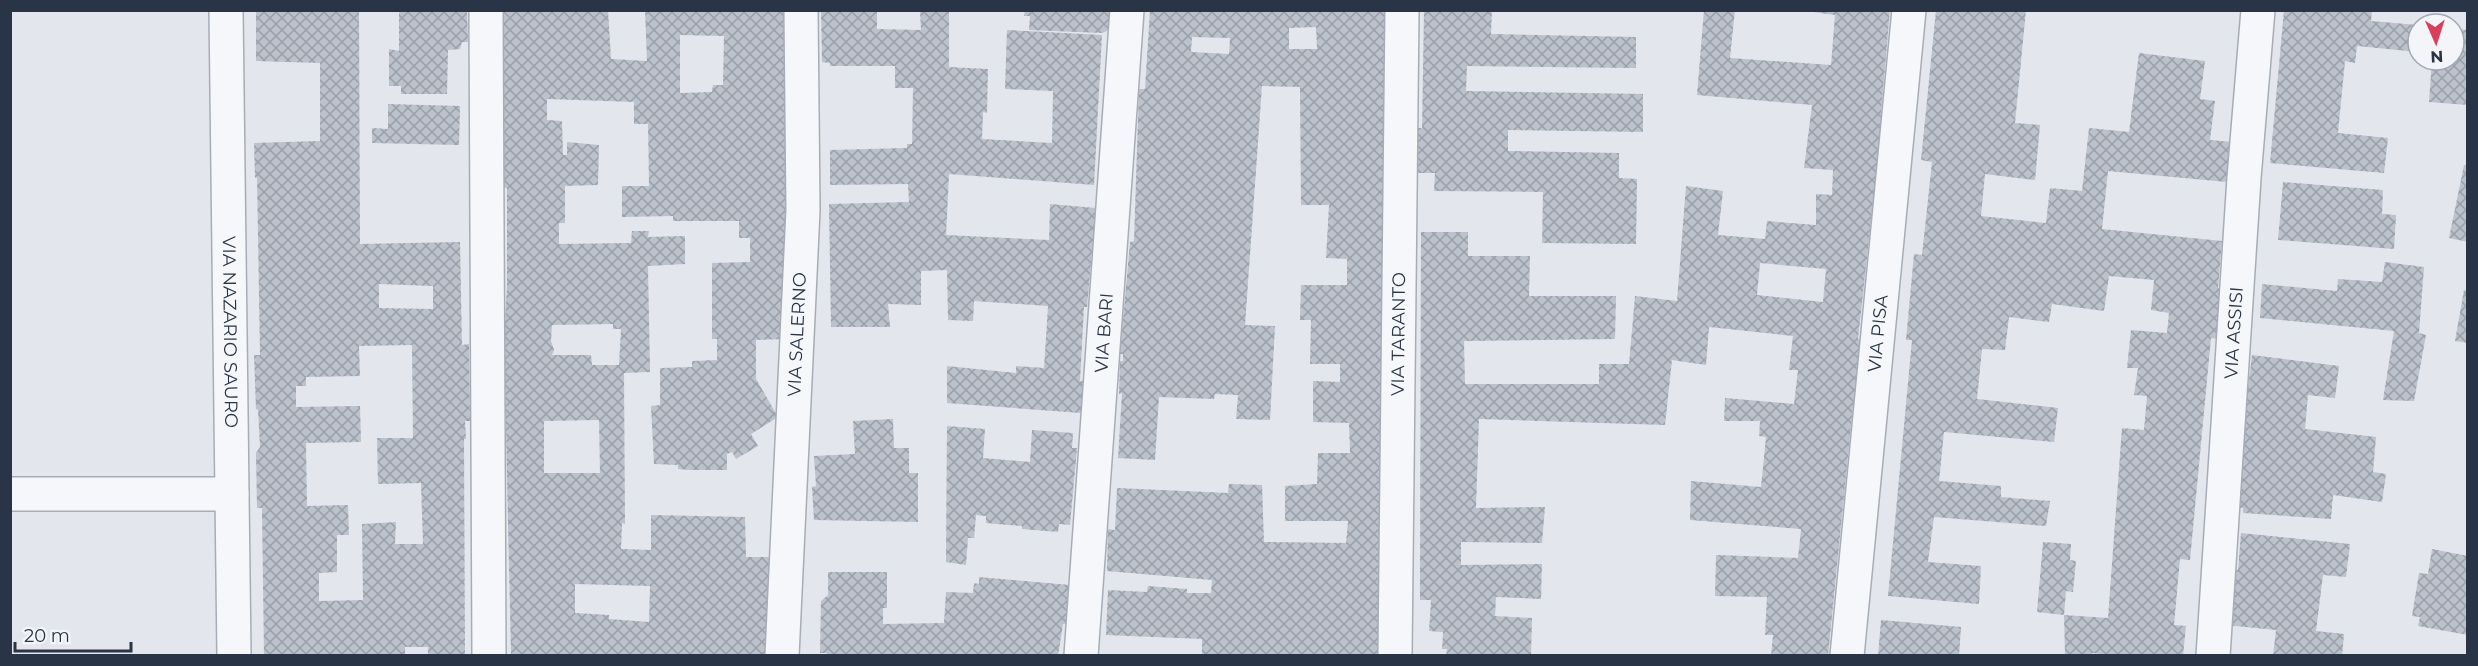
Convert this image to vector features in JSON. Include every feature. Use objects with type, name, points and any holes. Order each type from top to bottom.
[{"type":"street","name":"VIA NAZARIO SAURO","points":[[226,10],[234,656]]},
{"type":"street","points":[[486,10],[489,656]]},
{"type":"street","name":"VIA SALERNO","points":[[782,656],[803,210],[801,10]]},
{"type":"street","name":"VIA BARI","points":[[1081,656],[1127,10]]},
{"type":"street","name":"VIA TARANTO","points":[[1395,656],[1402,10]]},
{"type":"street","name":"VIA PISA","points":[[1847,656],[1909,10]]},
{"type":"street","name":"VIA ASSISI","points":[[2213,656],[2243,189],[2258,10]]},
{"type":"street","points":[[10,494],[232,494]]},
{"type":"building","points":[[256,10],[359,10],[360,244],[460,242],[462,345],[469,344],[470,421],[465,421],[466,439],[464,439],[465,656],[428,656],[428,647],[405,647],[405,656],[264,656],[262,508],[257,508],[256,453],[260,447],[254,355],[260,355],[257,177],[255,178],[254,143],[320,141],[320,63],[256,61]],"holes":[[[379,284],[433,286],[433,309],[379,308]],[[412,345],[413,438],[377,438],[378,484],[421,483],[423,544],[395,544],[396,522],[362,524],[363,600],[319,601],[319,573],[337,572],[337,535],[349,535],[348,505],[307,506],[306,443],[361,442],[360,406],[296,407],[296,386],[306,386],[306,377],[360,376],[359,346]]]},
{"type":"building","points":[[399,10],[467,10],[468,42],[462,42],[460,49],[448,50],[447,94],[401,94],[401,86],[389,86],[389,49],[399,51]]},
{"type":"building","points":[[498,10],[608,10],[611,59],[647,61],[645,10],[790,10],[785,28],[785,125],[790,125],[786,339],[756,340],[756,379],[778,417],[751,434],[758,446],[736,459],[732,452],[727,454],[727,470],[678,469],[678,465],[654,464],[651,406],[660,405],[660,368],[692,367],[692,361],[717,360],[717,339],[712,339],[712,263],[750,262],[750,238],[739,238],[739,221],[673,221],[673,216],[622,217],[622,186],[649,186],[648,124],[634,124],[634,102],[547,99],[547,120],[562,121],[563,155],[567,155],[567,142],[599,145],[598,185],[565,186],[565,223],[559,223],[559,244],[631,243],[632,231],[649,231],[648,237],[685,236],[685,264],[648,266],[650,372],[624,373],[625,524],[622,523],[621,549],[651,550],[651,515],[745,517],[746,557],[770,557],[769,656],[511,656],[505,385],[501,382],[501,341],[504,339],[507,287],[507,188],[499,188],[498,128],[504,128],[503,123],[498,122]],"holes":[[[680,35],[724,36],[723,85],[713,85],[712,92],[680,93]],[[613,324],[613,329],[621,329],[619,365],[592,365],[591,355],[552,355],[554,350],[551,341],[552,325]],[[599,420],[600,473],[544,473],[544,421]],[[575,584],[650,586],[649,622],[609,619],[609,615],[575,613]]]},
{"type":"building","points":[[821,10],[877,10],[877,29],[921,30],[920,10],[949,10],[949,67],[988,69],[987,113],[983,112],[982,139],[1052,143],[1053,91],[1005,89],[1007,30],[1102,35],[1094,185],[949,174],[946,235],[1049,240],[1050,204],[1096,208],[1087,307],[1084,307],[1080,381],[1083,381],[1081,413],[947,403],[947,366],[1016,373],[1016,366],[1044,368],[1048,306],[974,301],[973,321],[948,320],[947,270],[921,271],[921,305],[888,304],[890,327],[831,327],[829,204],[909,202],[908,184],[830,185],[830,150],[907,148],[907,144],[912,144],[913,88],[895,88],[895,66],[830,66],[830,63],[822,62]]},
{"type":"building","points":[[1025,10],[1113,10],[1112,29],[1102,33],[1029,30],[1030,16],[1024,16]]},
{"type":"building","points":[[1150,10],[1394,10],[1385,656],[1202,656],[1202,639],[1106,635],[1108,590],[1147,592],[1148,586],[1187,589],[1187,593],[1211,593],[1212,580],[1107,571],[1108,529],[1115,530],[1117,488],[1228,493],[1229,484],[1262,485],[1264,542],[1346,543],[1348,521],[1285,521],[1285,486],[1317,484],[1318,453],[1350,453],[1349,423],[1313,422],[1313,381],[1340,382],[1340,364],[1310,364],[1311,320],[1300,320],[1301,285],[1347,285],[1347,259],[1326,258],[1329,205],[1301,205],[1300,87],[1262,86],[1245,325],[1275,326],[1270,420],[1236,419],[1238,395],[1215,394],[1214,399],[1159,397],[1155,460],[1118,458],[1122,393],[1119,394],[1120,361],[1123,361],[1123,354],[1120,354],[1130,242],[1134,241],[1139,89],[1145,89]],"holes":[[[1316,27],[1317,49],[1289,49],[1289,28]],[[1192,37],[1230,38],[1229,54],[1191,52]]]},
{"type":"building","points":[[1424,10],[1492,10],[1491,34],[1636,37],[1636,68],[1467,66],[1466,91],[1643,94],[1643,132],[1508,130],[1508,151],[1619,153],[1619,178],[1637,179],[1636,244],[1542,243],[1543,192],[1434,191],[1435,173],[1416,173],[1417,128],[1422,128]]},
{"type":"building","points":[[1704,10],[1735,10],[1730,58],[1831,65],[1835,15],[1798,10],[1890,10],[1881,113],[1883,113],[1878,194],[1874,194],[1858,339],[1865,339],[1859,406],[1853,406],[1828,656],[1771,656],[1773,635],[1765,635],[1767,597],[1715,596],[1716,555],[1798,558],[1801,529],[1690,520],[1691,481],[1761,487],[1766,437],[1759,436],[1760,421],[1724,421],[1725,398],[1794,404],[1798,370],[1789,370],[1793,336],[1709,327],[1706,365],[1672,360],[1665,425],[1479,419],[1476,508],[1545,507],[1542,543],[1461,542],[1461,565],[1542,564],[1541,599],[1496,597],[1495,616],[1532,618],[1531,656],[1446,656],[1447,649],[1442,649],[1443,632],[1429,631],[1431,600],[1420,600],[1421,232],[1468,232],[1468,256],[1530,256],[1529,296],[1616,296],[1615,339],[1464,341],[1465,384],[1599,384],[1599,364],[1629,364],[1635,296],[1677,301],[1686,186],[1723,191],[1718,235],[1765,239],[1767,221],[1816,225],[1816,194],[1832,195],[1833,170],[1804,168],[1812,105],[1697,95]],"holes":[[[1760,263],[1826,269],[1823,302],[1757,295]]]},
{"type":"building","points":[[1936,10],[2026,10],[2015,123],[2040,125],[2035,180],[1985,174],[1981,216],[2046,223],[2050,188],[2082,191],[2089,128],[2129,132],[2139,53],[2205,61],[2200,99],[2215,101],[2210,140],[2232,142],[2227,182],[2108,171],[2102,229],[2222,241],[2218,288],[2223,288],[2218,339],[2211,338],[2190,560],[2180,559],[2174,625],[2186,626],[2183,656],[2115,656],[2092,653],[2092,656],[2065,656],[2064,615],[2108,618],[2122,428],[2144,430],[2147,396],[2134,395],[2138,368],[2127,368],[2131,330],[2167,333],[2169,313],[2151,310],[2154,280],[2109,276],[2104,311],[2052,304],[2049,322],[2009,317],[2005,350],[1982,349],[1977,399],[2058,408],[2054,442],[1944,432],[1939,481],[2001,486],[2001,497],[2050,501],[2046,526],[1934,517],[1928,562],[1981,566],[1979,604],[1888,596],[1912,340],[1906,340],[1914,254],[1922,255],[1932,162],[1921,160]]},
{"type":"building","points":[[2284,10],[2372,10],[2371,21],[2406,24],[2406,51],[2357,46],[2355,63],[2345,61],[2338,133],[2388,138],[2384,173],[2270,163]]},
{"type":"building","points":[[2466,30],[2468,30],[2468,105],[2429,102],[2431,72],[2466,72]]},
{"type":"building","points":[[388,104],[460,106],[459,145],[372,143],[372,128],[388,129]]},
{"type":"building","points":[[2464,165],[2468,165],[2468,242],[2449,238]]},
{"type":"building","points":[[2283,182],[2383,190],[2382,214],[2396,215],[2394,249],[2278,240]]},
{"type":"building","points":[[2385,262],[2424,267],[2419,333],[2426,335],[2414,401],[2383,400],[2394,331],[2260,318],[2262,284],[2337,291],[2338,279],[2382,282]]},
{"type":"building","points":[[2464,290],[2468,291],[2468,343],[2455,341]]},
{"type":"building","points":[[2252,355],[2339,366],[2335,398],[2308,395],[2305,429],[2376,437],[2373,472],[2386,474],[2382,502],[2333,495],[2331,519],[2243,513],[2243,508],[2234,508]]},
{"type":"building","points":[[893,419],[894,448],[909,448],[909,473],[918,473],[918,522],[814,520],[812,487],[816,486],[814,456],[855,454],[853,421]]},
{"type":"building","points":[[947,426],[985,429],[983,458],[1030,462],[1032,430],[1073,433],[1072,448],[1077,448],[1070,525],[1059,524],[1058,532],[1022,529],[1022,526],[986,523],[986,516],[976,515],[974,538],[968,538],[966,565],[946,562]]},
{"type":"building","points":[[2241,533],[2350,544],[2346,577],[2323,575],[2316,631],[2344,634],[2342,656],[2273,656],[2276,630],[2226,625],[2229,569],[2238,570]]},
{"type":"building","points":[[2043,542],[2071,544],[2070,560],[2076,561],[2073,592],[2066,591],[2064,615],[2037,612]]},
{"type":"building","points":[[2432,549],[2468,556],[2468,635],[2418,626],[2420,617],[2412,616],[2419,573],[2428,574]]},
{"type":"building","points":[[828,572],[887,572],[887,608],[883,608],[883,624],[944,623],[946,592],[973,593],[974,583],[979,584],[979,577],[1070,585],[1067,624],[1063,624],[1058,656],[827,656],[827,653],[820,653],[821,601],[828,595]]},
{"type":"building","points":[[1881,620],[1961,627],[1959,656],[1878,656]]}]
